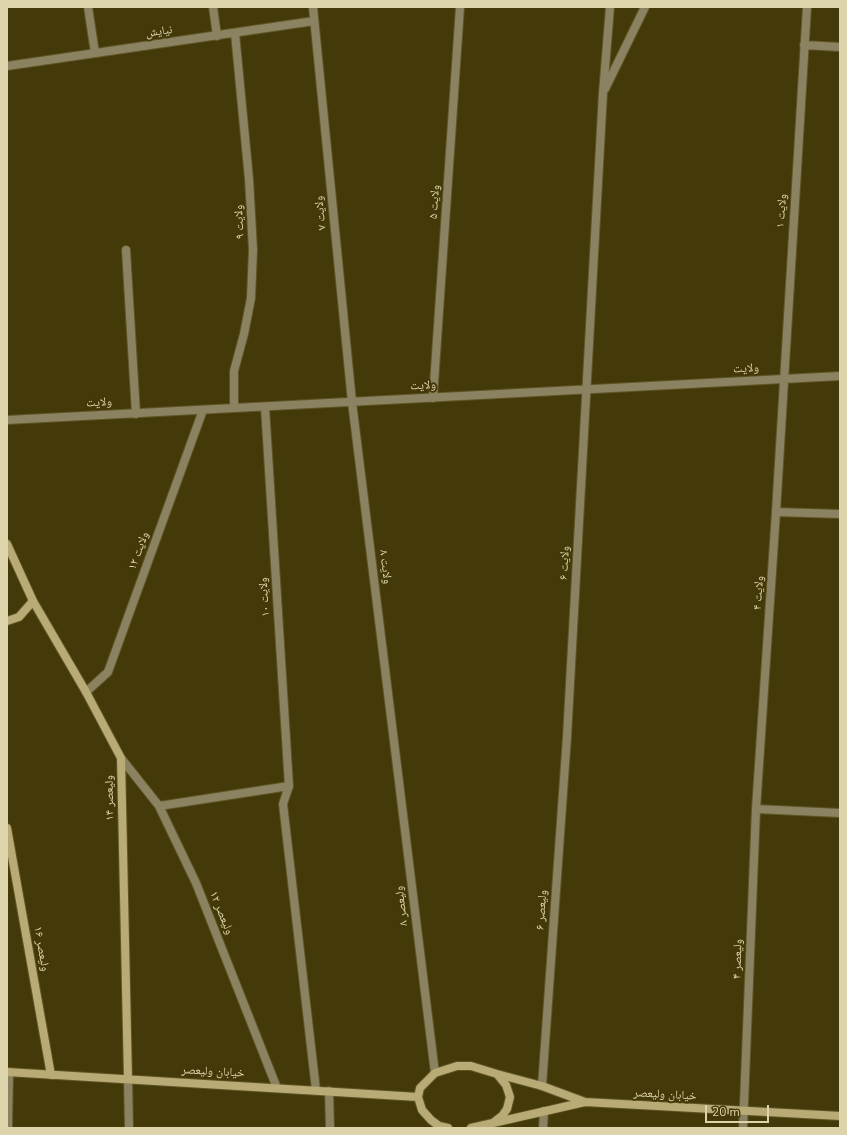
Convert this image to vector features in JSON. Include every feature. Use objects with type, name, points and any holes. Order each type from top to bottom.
[{"type":"street","points":[[88,7],[95,53]]},
{"type":"street","points":[[214,7],[217,36]]},
{"type":"street","name":"ولایت ۷","points":[[313,7],[352,402]]},
{"type":"street","name":"ولایت ۵","points":[[433,398],[460,7]]},
{"type":"street","name":"ولایت ۶","points":[[567,737],[588,390],[603,93],[610,7]]},
{"type":"street","points":[[603,93],[644,7]]},
{"type":"street","name":"ولایت ۱","points":[[784,379],[807,7]]},
{"type":"street","name":"نیایش","points":[[7,66],[314,21]]},
{"type":"street","name":"ولایت ۹","points":[[234,33],[249,179],[254,250],[251,298],[244,334],[234,370],[234,408]]},
{"type":"street","points":[[804,45],[840,47]]},
{"type":"street","points":[[126,250],[136,414]]},
{"type":"street","name":"ولایت","points":[[7,420],[840,376]]},
{"type":"street","name":"ولایت ۴","points":[[756,809],[784,379]]},
{"type":"street","name":"ولایت ۸","points":[[352,402],[393,735]]},
{"type":"street","name":"ولایت ۱۰","points":[[265,407],[289,786]]},
{"type":"street","name":"ولایت ۱۲","points":[[86,692],[108,672],[203,410]]},
{"type":"street","points":[[776,512],[840,514]]},
{"type":"street","name":"ولیعصر ۱۴","points":[[7,544],[33,601],[86,692],[121,758],[128,1080]]},
{"type":"street","points":[[7,621],[19,617],[33,601]]},
{"type":"street","name":"ولیعصر ۸","points":[[393,735],[434,1073]]},
{"type":"street","name":"ولیعصر ۶","points":[[542,1086],[567,737]]},
{"type":"street","name":"ولیعصر ۱۲","points":[[121,758],[160,806],[196,883],[277,1088]]},
{"type":"street","points":[[160,806],[289,786],[283,804],[316,1090]]},
{"type":"street","points":[[756,809],[840,813]]},
{"type":"street","name":"ولیعصر ۴","points":[[743,1128],[756,809]]},
{"type":"street","name":"ولیعصر ۱۶","points":[[7,828],[51,1075]]},
{"type":"street","points":[[448,1128],[440,1127],[431,1120],[422,1110],[418,1096],[420,1088],[434,1073],[457,1066],[471,1066],[542,1086],[586,1102]]},
{"type":"street","points":[[8,1072],[8,1128]]},
{"type":"street","name":"خیابان ولیعصر","points":[[8,1072],[418,1096]]},
{"type":"street","points":[[493,1123],[502,1116],[507,1109],[510,1097],[506,1085],[497,1074]]},
{"type":"street","points":[[128,1080],[129,1128]]},
{"type":"street","points":[[328,1091],[330,1128]]},
{"type":"street","points":[[474,1128],[586,1102]]},
{"type":"street","name":"خیابان ولیعصر","points":[[586,1102],[840,1116]]},
{"type":"street","points":[[543,1128],[544,1111]]}]
